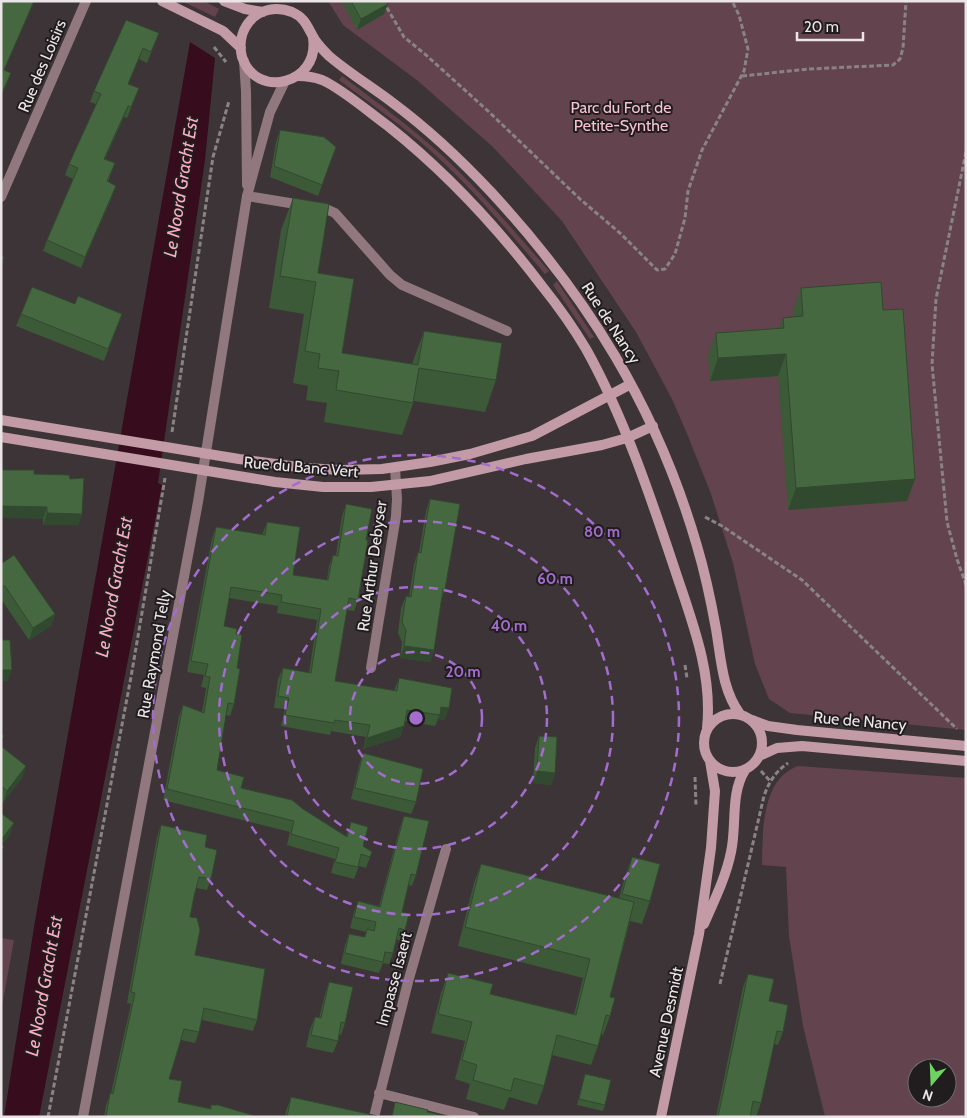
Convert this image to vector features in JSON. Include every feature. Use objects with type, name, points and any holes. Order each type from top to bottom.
[{"type":"main road","points":[[162,1],[218,28],[241,48]]},
{"type":"main road","points":[[224,1],[239,7],[263,12]]},
{"type":"main road","points":[[279,9],[296,14],[307,24],[313,38],[314,51],[311,60],[298,76],[285,81],[274,82],[260,78],[250,71],[244,61],[241,38],[247,25],[254,17],[263,12],[279,9]]},
{"type":"main road","name":"Rue de Nancy","points":[[313,38],[335,60],[393,103],[434,137],[491,192],[579,298],[606,340],[653,426],[684,505],[708,587],[728,694],[740,714]]},
{"type":"main road","points":[[298,76],[316,78],[336,88],[415,149],[458,189],[508,244],[560,308],[586,349],[609,395],[659,521],[698,642],[709,699],[704,745],[706,755],[710,761],[724,771],[735,772],[745,770],[759,756],[762,739],[759,729],[752,720],[733,713],[720,716],[707,728]]},
{"type":"main road","name":"Rue du Banc Vert","points":[[1,420],[324,470],[362,470],[395,468],[430,462],[470,454],[525,438],[631,384]]},
{"type":"main road","name":"Rue du Banc Vert","points":[[1,437],[268,481],[323,487],[371,487],[397,485],[464,474],[526,459],[602,445],[627,438],[653,426]]},
{"type":"main road","name":"Rue de Nancy","points":[[752,720],[768,726],[797,730],[966,746]]},
{"type":"main road","name":"Rue de Nancy","points":[[759,756],[777,748],[802,746],[966,761]]},
{"type":"main road","name":"Avenue Desmidt","points":[[661,1117],[699,934],[713,826],[715,785],[710,761]]},
{"type":"main road","name":"Avenue Desmidt","points":[[699,934],[724,877],[729,860],[734,834],[737,786],[745,770]]},
{"type":"street","name":"Rue des Loisirs","points":[[1,197],[86,1]]},
{"type":"street","name":"Rue Raymond Telly","points":[[244,61],[247,196]]},
{"type":"street","name":"Rue Raymond Telly","points":[[83,1117],[203,470],[247,196],[270,112],[285,81]]},
{"type":"street","points":[[247,196],[335,212],[390,275],[402,284],[508,331]]},
{"type":"street","name":"Rue Arthur Debyser","points":[[371,668],[396,516],[397,485],[395,468]]},
{"type":"street","name":"Impasse Isaert","points":[[374,1117],[408,982],[446,849]]},
{"type":"street","points":[[379,1094],[435,1112],[474,1117]]},
{"type":"path","points":[[383,1],[404,37],[482,106],[580,200],[622,234],[657,270],[665,269],[675,254],[685,218],[688,191],[702,150],[741,76],[748,49],[739,14],[732,1]]},
{"type":"path","points":[[741,76],[809,69],[893,65],[900,59],[903,48],[906,1]]},
{"type":"path","points":[[218,28],[211,44],[227,63]]},
{"type":"path","points":[[170,447],[213,157],[229,100]]},
{"type":"path","points":[[966,152],[936,299],[932,364],[947,522],[966,585]]},
{"type":"path","points":[[48,1117],[131,677],[168,464]]},
{"type":"path","points":[[684,505],[722,526],[802,580],[958,731]]},
{"type":"path","points":[[720,984],[764,796],[775,774],[792,761]]},
{"type":"green space","points":[[182,1],[204,1],[219,9],[215,17]]},
{"type":"green space","name":"Parc du Fort de Petite-Synthe","points":[[328,1],[966,1],[966,730],[790,713],[769,699],[755,664],[733,563],[711,494],[672,399],[636,332],[562,221],[493,147],[418,81],[343,25]]},
{"type":"green space","points":[[342,76],[409,127],[460,172],[549,271],[545,274],[491,212],[448,167],[387,115],[339,80]]},
{"type":"green space","points":[[557,281],[594,337],[590,339],[553,285]]},
{"type":"green space","points":[[798,766],[966,778],[966,1117],[825,1117],[803,1026],[789,936],[786,867],[762,865],[766,808],[777,782],[786,773]]},
{"type":"green space","points":[[1,938],[14,940],[1,1012]]},
{"type":"water","name":"Le Noord Gracht Est","points":[[190,42],[215,58],[205,160],[158,483],[162,485],[39,1117],[4,1117],[35,921]]},
{"type":"building","points":[[1,1],[34,1],[4,70],[11,73],[1,95]]},
{"type":"building","points":[[351,1],[386,1],[388,4],[361,19]]},
{"type":"building","points":[[126,20],[159,33],[151,52],[143,48],[128,84],[139,88],[131,107],[128,106],[104,159],[115,163],[107,181],[116,186],[85,257],[47,240],[78,168],[69,164],[101,94],[94,91]]},
{"type":"building","points":[[280,130],[324,137],[336,147],[322,185],[274,166]]},
{"type":"building","points":[[293,198],[329,204],[318,273],[354,279],[342,353],[418,365],[424,331],[502,343],[496,380],[419,368],[413,403],[336,390],[339,371],[318,368],[320,354],[305,351],[316,282],[280,276]]},
{"type":"building","points":[[881,282],[883,310],[903,309],[915,479],[796,488],[786,354],[718,358],[716,333],[784,328],[783,318],[803,316],[801,288]]},
{"type":"building","points":[[32,287],[75,304],[78,296],[122,314],[108,349],[21,314]]},
{"type":"building","points":[[1,470],[34,470],[34,474],[69,475],[70,479],[84,478],[82,514],[47,513],[47,507],[1,506]]},
{"type":"building","points":[[430,499],[460,504],[445,589],[443,589],[434,650],[404,646],[406,630],[402,622],[406,596],[411,597],[418,552],[421,553]]},
{"type":"building","points":[[346,504],[372,509],[358,600],[349,598],[335,681],[397,691],[399,678],[452,688],[449,708],[441,707],[440,715],[407,710],[404,726],[367,738],[370,725],[335,720],[334,723],[285,715],[289,698],[278,696],[283,668],[311,673],[321,609],[281,602],[282,595],[231,587],[224,626],[237,629],[236,634],[242,635],[237,668],[240,669],[234,704],[228,703],[217,770],[244,777],[241,788],[292,800],[347,837],[351,822],[368,827],[363,846],[372,852],[370,857],[361,854],[358,867],[335,862],[339,848],[291,834],[294,821],[167,789],[183,705],[204,713],[210,677],[205,676],[208,664],[191,661],[216,527],[265,535],[267,522],[300,527],[293,575],[328,580],[333,555],[338,556]]},
{"type":"building","points":[[14,555],[55,614],[33,628],[5,586],[1,586],[1,564]]},
{"type":"building","points":[[1,640],[10,640],[12,670],[1,670]]},
{"type":"building","points":[[539,736],[557,737],[555,773],[537,771]]},
{"type":"building","points":[[1,746],[26,766],[7,791],[1,786]]},
{"type":"building","points":[[363,753],[423,769],[416,802],[355,788]]},
{"type":"building","points":[[1,813],[14,823],[1,840]]},
{"type":"building","points":[[404,816],[429,821],[416,875],[411,874],[402,912],[409,914],[405,930],[399,928],[393,953],[385,952],[383,962],[345,953],[349,934],[365,937],[367,929],[374,931],[376,922],[354,917],[358,901],[380,907]]},
{"type":"building","points":[[161,825],[207,835],[205,847],[217,850],[211,879],[199,877],[194,896],[190,917],[197,918],[200,930],[195,955],[265,969],[257,1020],[204,1008],[199,1032],[184,1029],[169,1079],[182,1081],[178,1102],[211,1109],[211,1105],[218,1105],[259,1117],[106,1117],[110,1093],[113,1094],[135,993],[131,992]]},
{"type":"building","points":[[632,857],[660,864],[650,901],[622,894]]},
{"type":"building","points":[[481,864],[634,902],[610,997],[615,998],[610,1016],[606,1015],[598,1046],[557,1035],[544,1086],[514,1078],[511,1091],[473,1080],[477,1065],[462,1060],[472,1022],[438,1014],[448,973],[493,984],[490,994],[576,1015],[590,959],[465,927]]},
{"type":"building","points":[[748,974],[774,979],[769,1001],[788,1005],[783,1032],[777,1031],[761,1103],[753,1101],[750,1117],[718,1117]]},
{"type":"building","points":[[329,982],[353,987],[345,1023],[341,1022],[338,1041],[311,1035],[315,1017],[321,1018]]},
{"type":"building","points":[[585,1074],[611,1080],[605,1105],[579,1099]]},
{"type":"building","points":[[291,1097],[382,1117],[287,1117]]},
{"type":"building","points":[[395,1102],[428,1110],[427,1112],[450,1117],[392,1117]]}]
